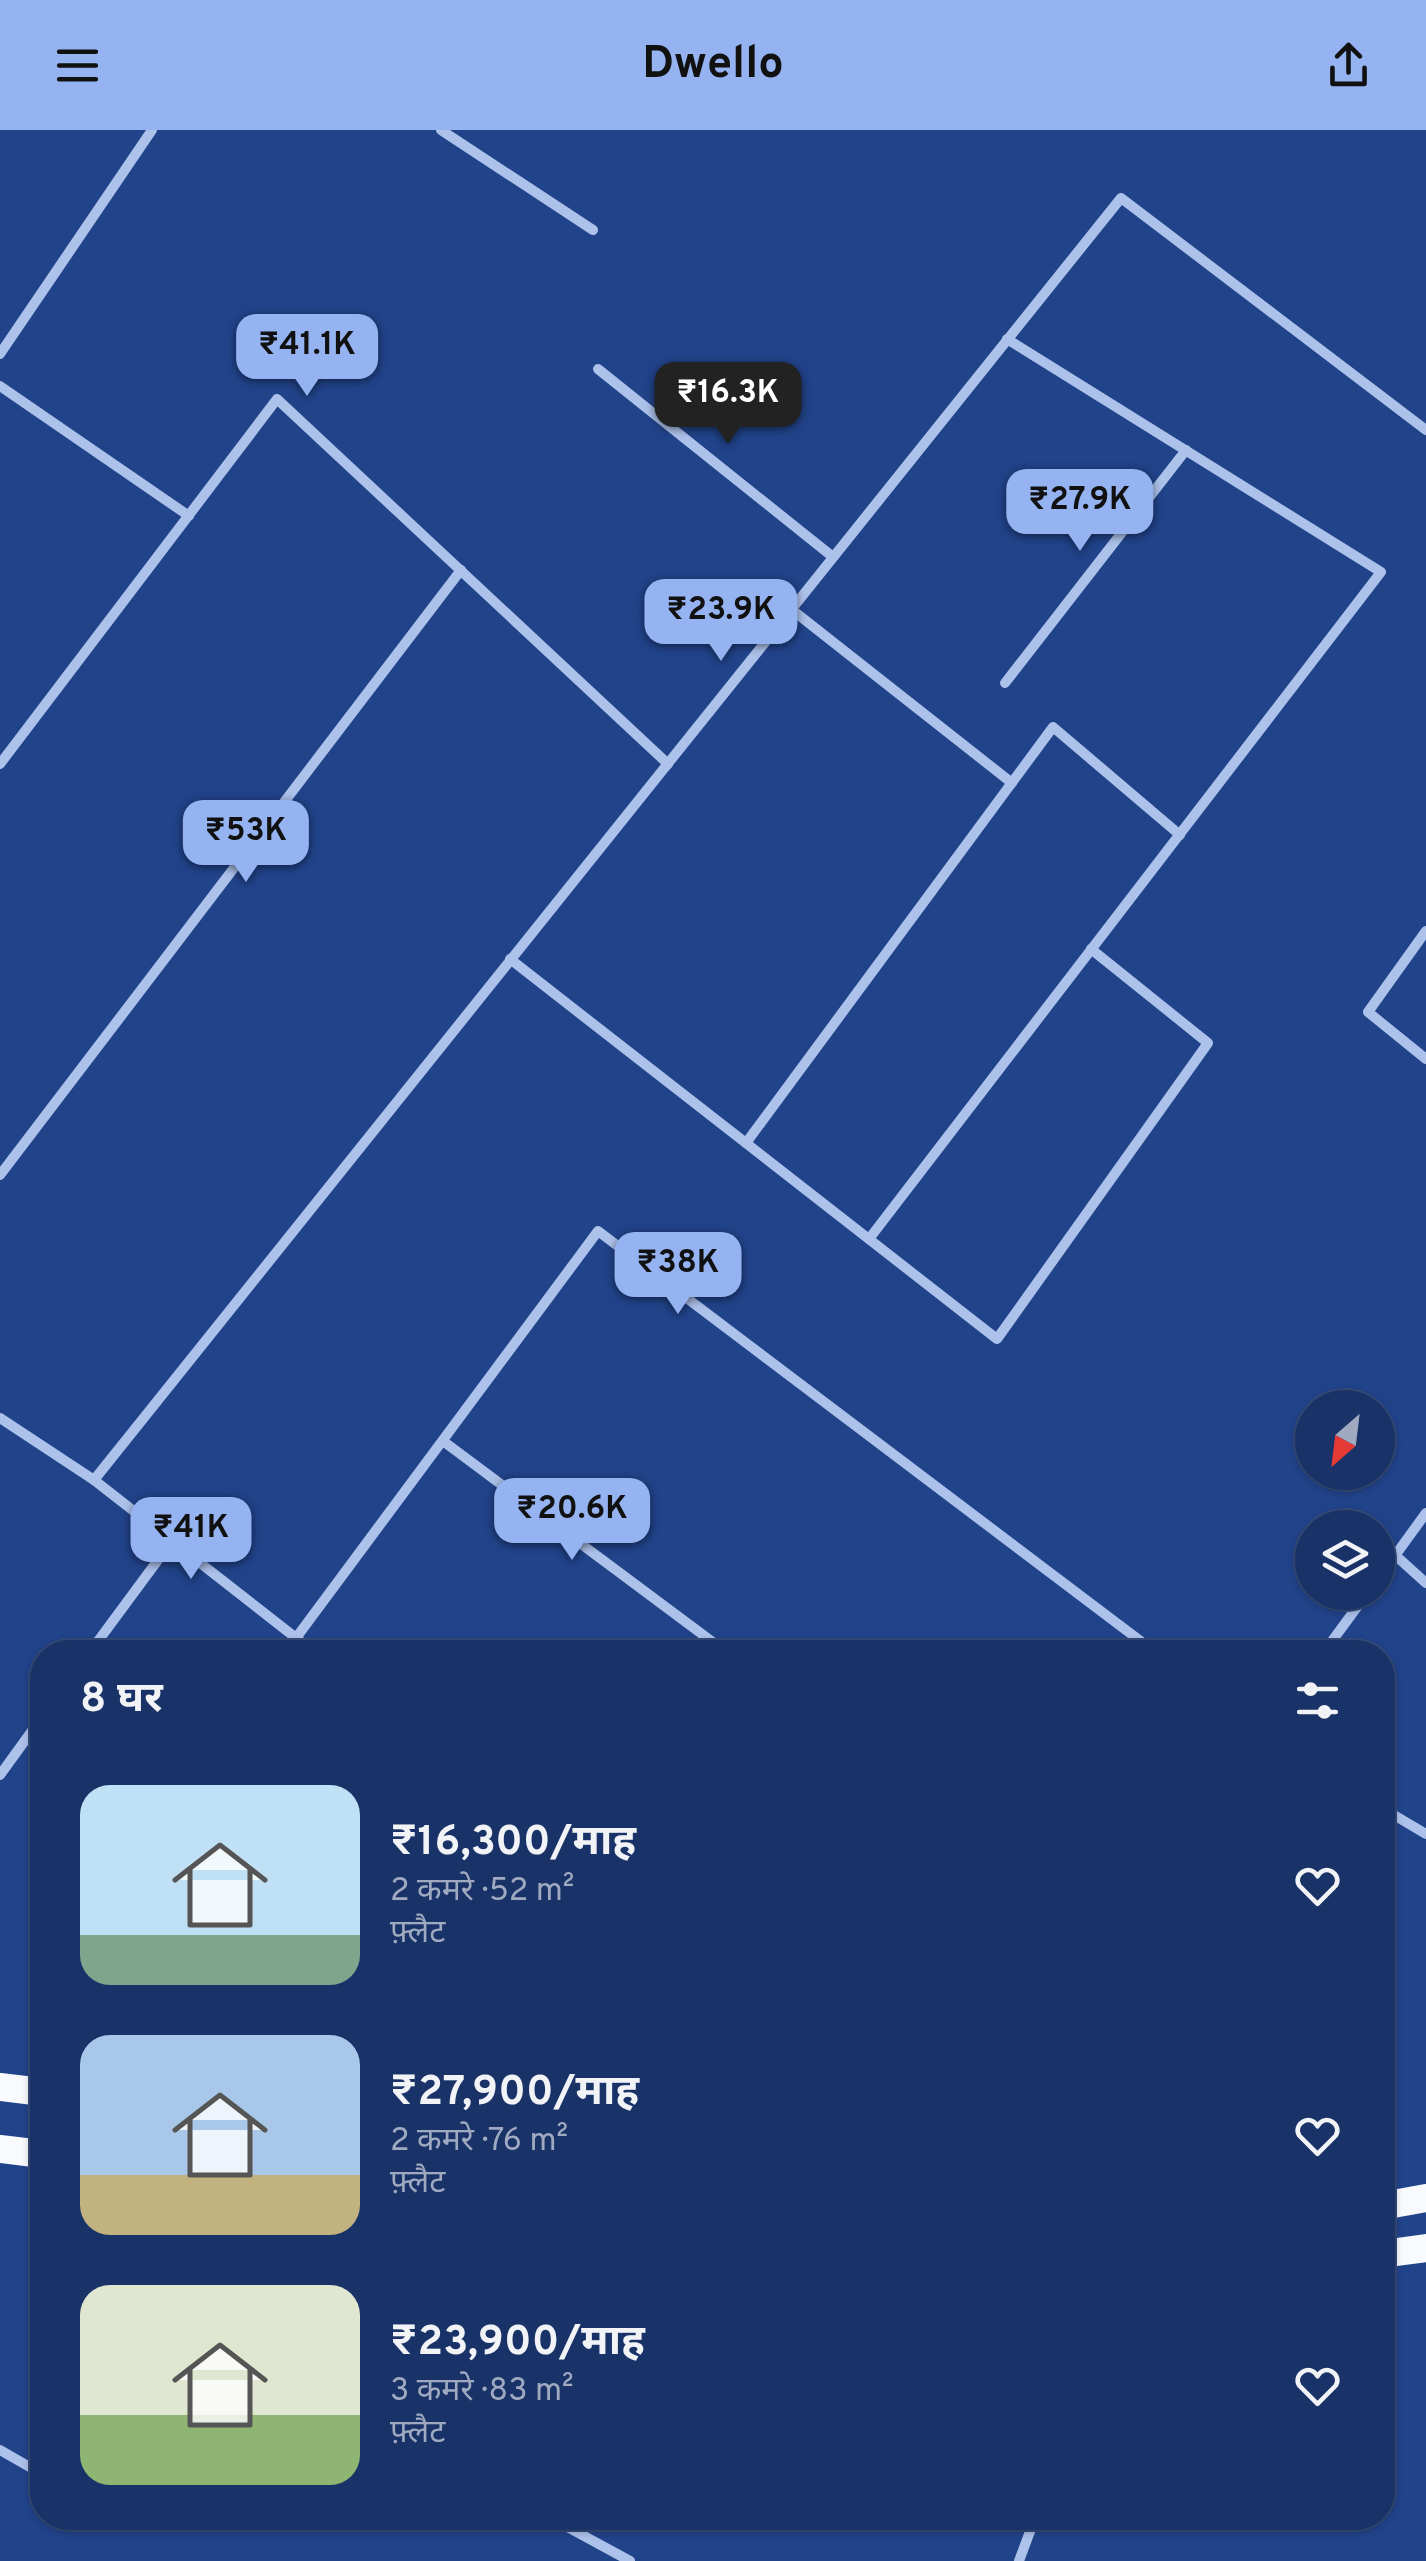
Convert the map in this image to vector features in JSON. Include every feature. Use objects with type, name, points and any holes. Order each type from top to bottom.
[{"type":"highway","points":[[0,2087],[30,2091]]},
{"type":"highway","points":[[0,2148],[30,2152]]},
{"type":"highway","points":[[1395,2204],[1426,2198]]},
{"type":"highway","points":[[1395,2252],[1426,2248]]},
{"type":"street","points":[[0,354],[152,130]]},
{"type":"street","points":[[441,130],[593,230]]},
{"type":"street","points":[[94,1480],[1120,198],[1426,430]]},
{"type":"street","points":[[869,1239],[1382,572],[1008,339]]},
{"type":"street","points":[[598,368],[832,557]]},
{"type":"street","points":[[0,386],[189,516]]},
{"type":"street","points":[[0,764],[278,399],[668,764]]},
{"type":"street","points":[[1005,683],[1186,450]]},
{"type":"street","points":[[0,1175],[461,570]]},
{"type":"street","points":[[791,608],[1012,784]]},
{"type":"street","points":[[746,1143],[1054,727],[1180,834]]},
{"type":"street","points":[[1426,931],[1368,1012],[1426,1058]]},
{"type":"street","points":[[510,959],[997,1338],[1208,1043],[1091,949]]},
{"type":"street","points":[[296,1638],[598,1231],[1138,1640]]},
{"type":"street","points":[[0,1418],[94,1480],[299,1640]]},
{"type":"street","points":[[442,1441],[710,1640]]},
{"type":"street","points":[[1426,1513],[1395,1555],[1426,1584]]},
{"type":"street","points":[[99,1640],[172,1541]]},
{"type":"street","points":[[1333,1640],[1355,1610]]},
{"type":"street","points":[[0,1775],[30,1734]]},
{"type":"street","points":[[1395,1816],[1426,1834]]},
{"type":"street","points":[[0,2450],[30,2467]]},
{"type":"street","points":[[573,2530],[630,2561]]},
{"type":"street","points":[[1018,2561],[1031,2530]]}]
